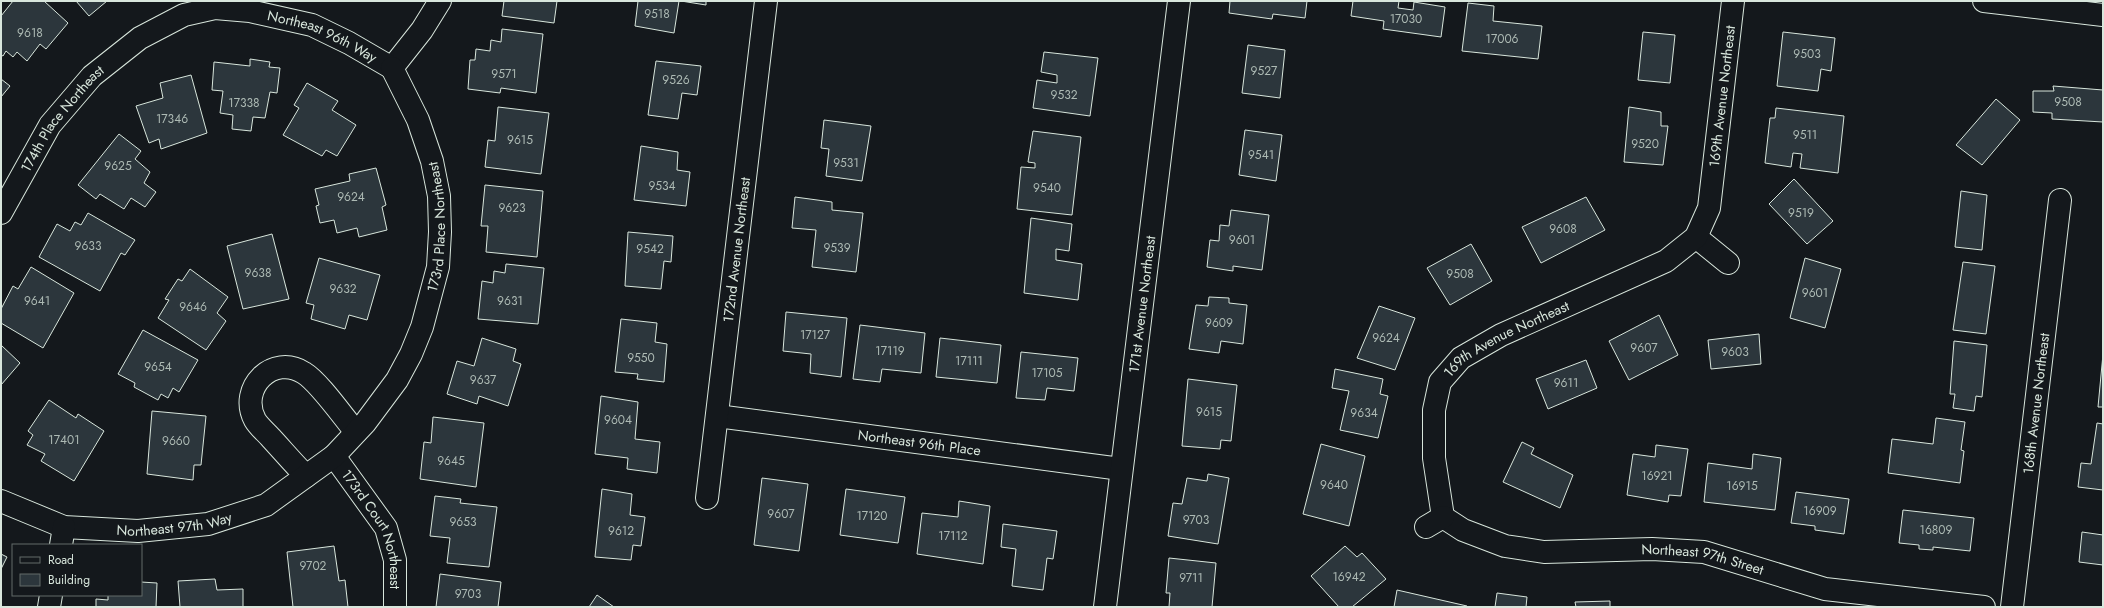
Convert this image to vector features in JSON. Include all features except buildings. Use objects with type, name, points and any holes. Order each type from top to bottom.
[{"type":"street","points":[[392,68],[422,30],[440,1]]},
{"type":"street","name":"172nd Avenue Northeast","points":[[707,498],[766,1]]},
{"type":"street","name":"171st Avenue Northeast","points":[[1105,607],[1179,1]]},
{"type":"street","name":"169th Avenue Northeast","points":[[1435,522],[1434,410],[1440,382],[1461,358],[1502,335],[1666,261],[1696,237],[1709,208],[1733,1]]},
{"type":"street","points":[[1984,1],[2062,6],[2103,16]]},
{"type":"street","name":"Northeast 96th Way","points":[[140,38],[182,8],[249,6],[312,25],[349,43],[392,68]]},
{"type":"street","name":"174th Place Northeast","points":[[1,213],[50,125],[92,76],[140,38]]},
{"type":"street","name":"173rd Place Northeast","points":[[334,456],[356,432],[397,380],[411,354],[422,327],[438,267],[440,232],[439,196],[432,161],[418,120],[392,68]]},
{"type":"street","name":"168th Avenue Northeast","points":[[2012,607],[2060,200]]},
{"type":"street","points":[[1696,237],[1728,263]]},
{"type":"street","points":[[306,476],[254,417],[250,403],[251,393],[261,376],[269,371],[287,367],[305,373],[356,432]]},
{"type":"street","name":"Northeast 96th Place","points":[[717,416],[1121,469]]},
{"type":"street","name":"Northeast 97th Way","points":[[1,501],[62,536],[138,531],[208,524],[266,505],[334,456]]},
{"type":"street","name":"173rd Court Northeast","points":[[334,456],[386,528],[395,560],[395,607]]},
{"type":"street","name":"Northeast 97th Street","points":[[1435,522],[1463,530],[1505,546],[1544,552],[1652,549],[1704,552],[1825,588],[1984,607]]},
{"type":"street","points":[[49,607],[51,596]]}]
